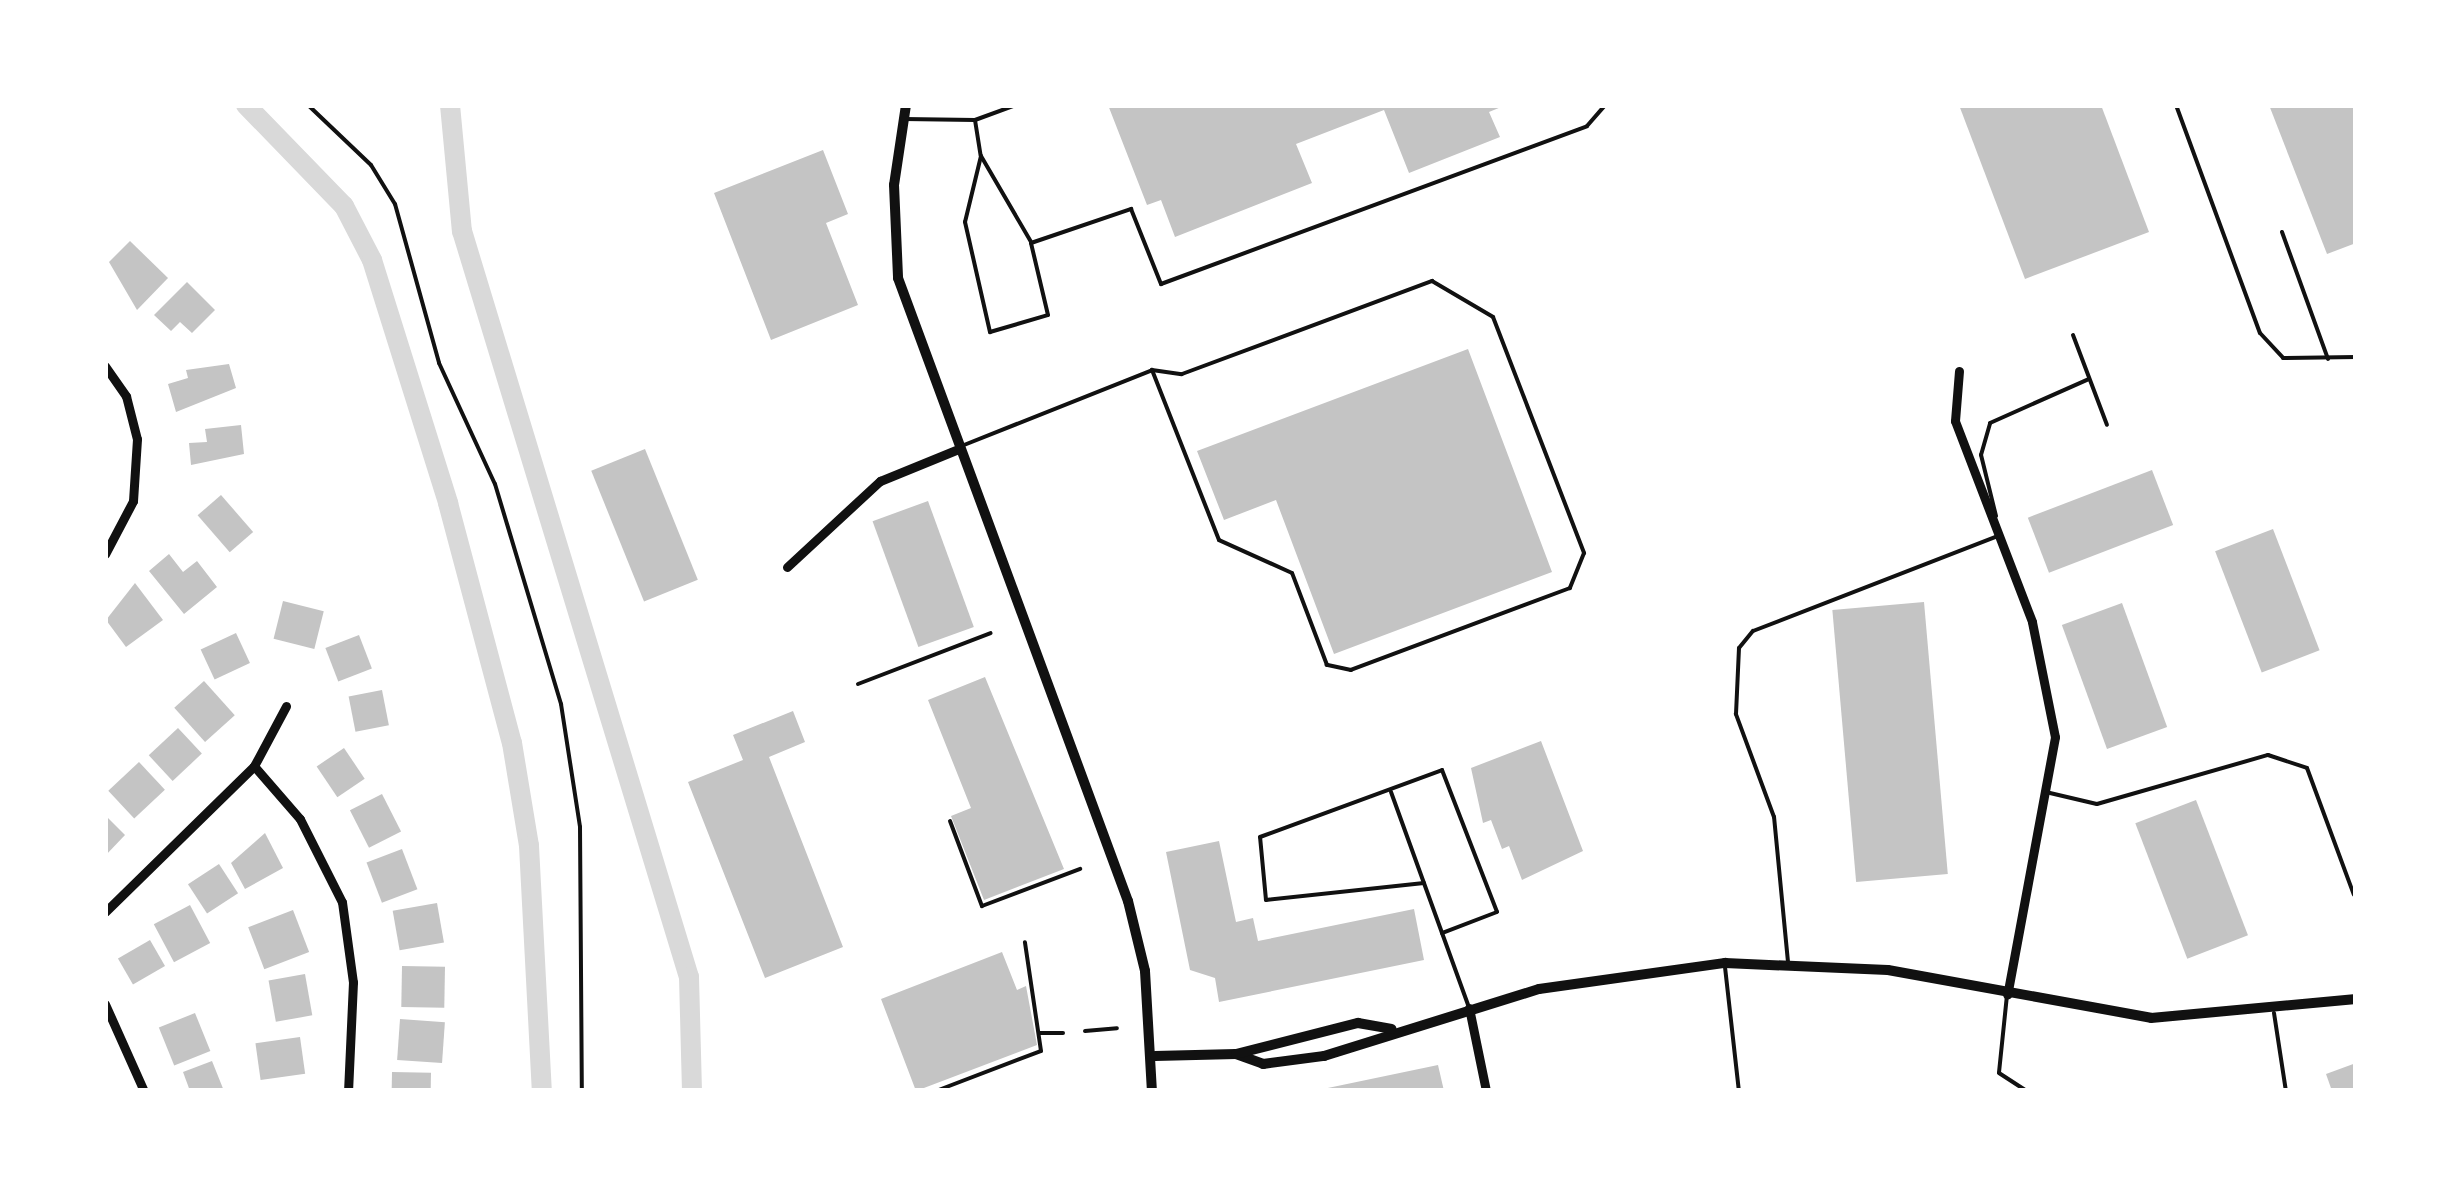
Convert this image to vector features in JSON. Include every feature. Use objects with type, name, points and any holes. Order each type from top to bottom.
[{"type":"street","points":[[906,105],[894,185],[898,278],[956,450],[1128,901],[1155,1056],[1152,1091]]},
{"type":"street","points":[[105,366],[126,396],[137,439],[133,502],[105,554]]},
{"type":"street","points":[[1959,371],[1955,421],[2048,674],[2050,793],[2007,995]]},
{"type":"street","points":[[787,567],[880,480],[956,450]]},
{"type":"street","points":[[105,912],[254,766],[286,706]]},
{"type":"street","points":[[254,766],[300,819],[342,902],[352,982],[348,1091]]},
{"type":"street","points":[[1236,1054],[1263,1064],[1324,1056],[1391,1029],[1602,976],[1725,963],[1788,962],[2151,1018],[2274,1013],[2356,999]]},
{"type":"street","points":[[105,1004],[144,1091]]},
{"type":"street","points":[[1469,1008],[1486,1091]]},
{"type":"street","points":[[1155,1056],[1236,1054],[1358,1023],[1391,1029]]},
{"type":"lane","points":[[308,105],[371,165],[394,204],[440,363],[496,484],[556,686],[580,827],[582,1091]]},
{"type":"lane","points":[[904,119],[975,120],[1016,105]]},
{"type":"lane","points":[[1031,243],[1131,209],[1161,284],[1587,126],[1605,105]]},
{"type":"lane","points":[[2176,105],[2260,334],[2283,358],[2356,357]]},
{"type":"lane","points":[[975,120],[981,156],[1031,243],[1048,315],[990,332],[964,222],[981,156]]},
{"type":"lane","points":[[2282,232],[2329,360]]},
{"type":"lane","points":[[956,450],[1152,370],[1182,374],[1432,281],[1494,317],[1584,553],[1570,588],[1350,670],[1327,665],[1292,573],[1219,540],[1152,370]]},
{"type":"lane","points":[[2073,335],[2107,425]]},
{"type":"lane","points":[[1993,526],[1998,508],[1981,454],[1990,423],[2088,379]]},
{"type":"lane","points":[[1788,962],[1774,817],[1736,714],[1739,648],[1753,631],[1998,536]]},
{"type":"lane","points":[[2050,793],[2097,804],[2268,755],[2307,768],[2354,895]]},
{"type":"lane","points":[[1424,883],[1266,900],[1260,837],[1442,770],[1497,912],[1442,933]]},
{"type":"lane","points":[[1390,791],[1469,1008]]},
{"type":"lane","points":[[1725,963],[1739,1091]]},
{"type":"lane","points":[[2007,995],[1999,1073],[2026,1091]]},
{"type":"lane","points":[[2274,1013],[2286,1091]]},
{"type":"path","points":[[858,684],[991,634]]},
{"type":"path","points":[[950,821],[982,906],[1080,869]]},
{"type":"path","points":[[936,1091],[1041,1051],[1025,942]]},
{"type":"path","points":[[1086,1030],[1117,1028]]},
{"type":"path","points":[[1040,1033],[1063,1033]]},
{"type":"building","points":[[1108,105],[1506,105],[1489,112],[1500,137],[1409,173],[1384,110],[1296,144],[1312,183],[1175,237],[1161,200],[1147,205]]},
{"type":"building","points":[[1959,105],[2101,105],[2149,232],[2025,279]]},
{"type":"building","points":[[2269,105],[2356,105],[2356,243],[2327,254]]},
{"type":"building","points":[[823,150],[848,214],[826,223],[858,305],[771,340],[714,193]]},
{"type":"building","points":[[130,241],[168,278],[137,310],[109,262]]},
{"type":"building","points":[[187,282],[215,310],[192,333],[180,322],[171,331],[154,315]]},
{"type":"building","points":[[1468,349],[1552,572],[1334,654],[1276,500],[1224,520],[1197,451]]},
{"type":"building","points":[[229,364],[236,388],[176,412],[168,384],[188,378],[186,370]]},
{"type":"building","points":[[241,425],[244,454],[191,465],[189,443],[207,442],[205,429]]},
{"type":"building","points":[[645,449],[698,580],[644,601],[591,471]]},
{"type":"building","points":[[2152,470],[2173,525],[2049,573],[2028,518]]},
{"type":"building","points":[[221,495],[253,532],[230,552],[198,515]]},
{"type":"building","points":[[928,501],[974,627],[918,647],[873,521]]},
{"type":"building","points":[[2273,529],[2320,650],[2262,673],[2215,551]]},
{"type":"building","points":[[169,554],[183,572],[197,561],[217,587],[184,614],[149,571]]},
{"type":"building","points":[[135,583],[163,620],[126,647],[106,620]]},
{"type":"building","points":[[283,601],[324,611],[314,649],[274,639]]},
{"type":"building","points":[[1924,602],[1948,874],[1856,882],[1832,610]]},
{"type":"building","points":[[2122,603],[2167,727],[2107,749],[2062,625]]},
{"type":"building","points":[[236,633],[250,663],[215,679],[201,649]]},
{"type":"building","points":[[359,635],[372,669],[338,682],[325,648]]},
{"type":"building","points":[[985,677],[1064,869],[984,900],[951,816],[971,808],[928,700]]},
{"type":"building","points":[[204,681],[235,715],[205,742],[174,708]]},
{"type":"building","points":[[382,690],[389,725],[355,732],[349,696]]},
{"type":"building","points":[[793,711],[805,742],[769,757],[843,947],[765,978],[688,782],[743,760],[733,735]]},
{"type":"building","points":[[178,728],[202,754],[173,781],[149,755]]},
{"type":"building","points":[[1541,741],[1583,851],[1522,880],[1509,846],[1502,849],[1491,820],[1483,823],[1471,768]]},
{"type":"building","points":[[344,748],[365,779],[337,797],[317,766]]},
{"type":"building","points":[[139,762],[165,790],[134,818],[108,791]]},
{"type":"building","points":[[382,794],[401,831],[369,848],[350,810]]},
{"type":"building","points":[[2196,800],[2248,935],[2187,959],[2135,823]]},
{"type":"building","points":[[105,815],[125,835],[105,856]]},
{"type":"building","points":[[265,833],[283,868],[245,889],[231,863]]},
{"type":"building","points":[[1219,841],[1236,922],[1253,918],[1258,941],[1414,909],[1424,960],[1219,1002],[1215,978],[1190,970],[1166,852]]},
{"type":"building","points":[[402,849],[417,889],[382,903],[367,863]]},
{"type":"building","points":[[219,864],[238,893],[207,914],[188,884]]},
{"type":"building","points":[[437,903],[444,942],[400,950],[393,911]]},
{"type":"building","points":[[190,905],[210,943],[174,962],[154,924]]},
{"type":"building","points":[[293,910],[309,952],[264,969],[248,927]]},
{"type":"building","points":[[150,940],[165,966],[133,984],[118,958]]},
{"type":"building","points":[[1002,952],[1017,990],[1026,986],[1037,1045],[916,1091],[881,999]]},
{"type":"building","points":[[402,966],[445,967],[444,1008],[401,1007]]},
{"type":"building","points":[[305,974],[312,1015],[276,1022],[269,980]]},
{"type":"building","points":[[195,1013],[210,1051],[174,1066],[159,1028]]},
{"type":"building","points":[[400,1019],[445,1022],[442,1063],[397,1060]]},
{"type":"building","points":[[300,1037],[305,1074],[261,1080],[255,1043]]},
{"type":"building","points":[[212,1061],[224,1091],[190,1091],[183,1072]]},
{"type":"building","points":[[2356,1063],[2356,1091],[2332,1091],[2326,1074]]},
{"type":"building","points":[[1438,1065],[1444,1091],[1323,1091],[1323,1089]]},
{"type":"building","points":[[392,1072],[431,1073],[431,1091],[392,1091]]},
{"type":"waterway","points":[[246,105],[344,206],[372,260],[448,503],[512,743],[529,846],[542,1091]]},
{"type":"waterway","points":[[450,105],[462,231],[689,977],[692,1091]]}]
